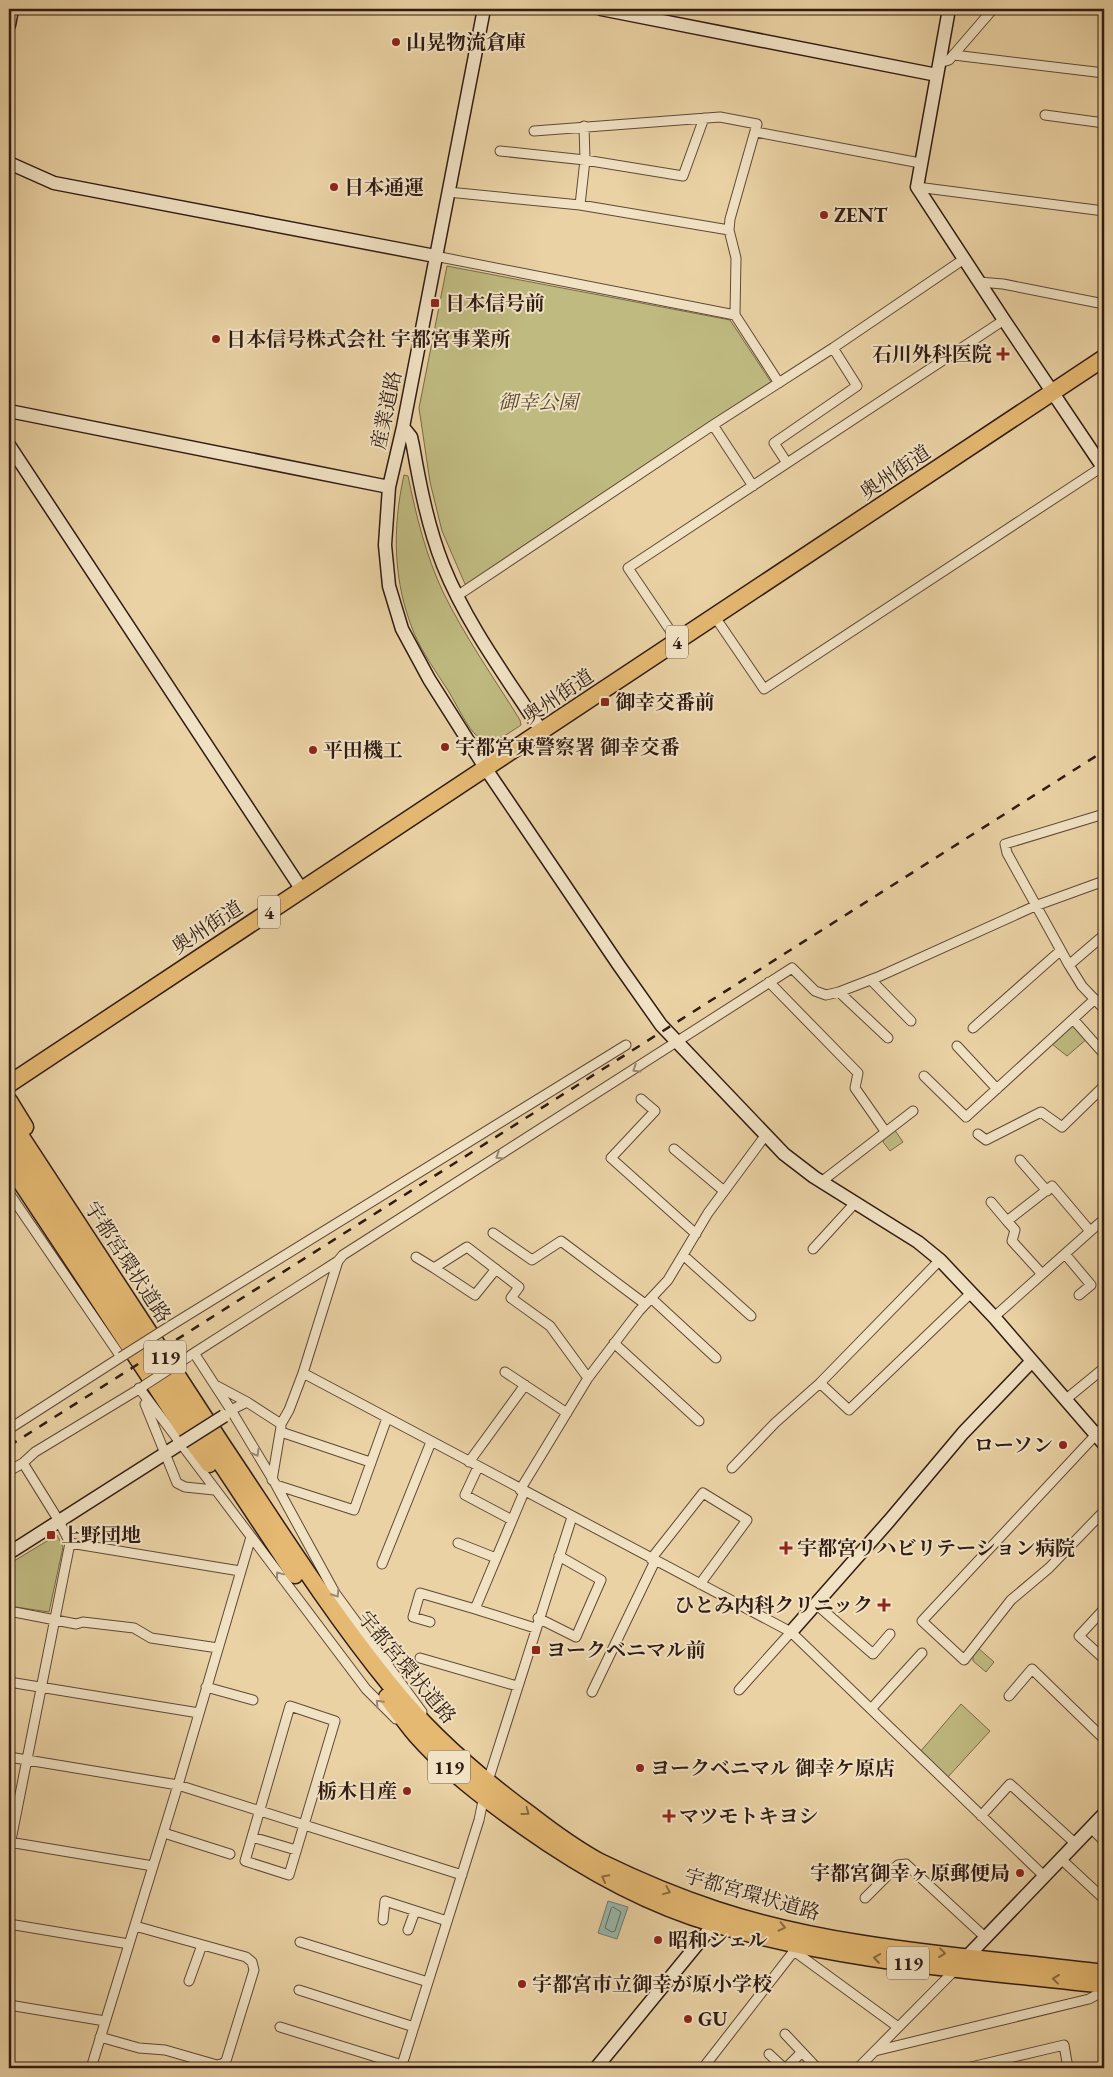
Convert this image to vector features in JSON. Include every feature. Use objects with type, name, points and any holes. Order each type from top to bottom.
[{"type":"highway","name":"奥州街道","points":[[9,1084],[1104,358]]},
{"type":"highway","points":[[9,1101],[42,1155],[289,1531],[321,1593]]},
{"type":"highway","name":"宇都宮環状道路","points":[[10,1120],[321,1593],[424,1734]]},
{"type":"highway","name":"宇都宮環状道路","points":[[9,1143],[259,1535],[424,1734],[485,1791],[565,1856],[629,1890],[716,1917],[794,1947],[956,1969],[1104,1985]]},
{"type":"highway","points":[[10,1173],[194,1444],[259,1535]]},
{"type":"highway","name":"宇都宮環状道路","points":[[716,1917],[762,1922],[828,1937],[1104,1972]]},
{"type":"street","points":[[9,24],[12,9]]},
{"type":"street","name":"産業道路","points":[[484,9],[403,427],[389,487],[385,527],[386,562],[392,596],[402,629],[429,679],[486,769],[661,1025],[784,1154],[821,1182],[918,1242],[940,1260],[994,1317],[1065,1400],[1102,1435]]},
{"type":"street","points":[[602,9],[938,69],[954,55],[993,9]]},
{"type":"street","points":[[715,617],[764,689],[1103,468],[917,187],[949,9]]},
{"type":"street","points":[[954,55],[1104,74]]},
{"type":"street","points":[[1044,115],[1104,123]]},
{"type":"street","points":[[534,131],[720,117],[757,124],[730,219],[729,230],[736,258],[735,315],[779,383]]},
{"type":"street","points":[[500,151],[585,160],[683,176],[704,118]]},
{"type":"street","points":[[580,205],[585,160],[584,126]]},
{"type":"street","points":[[756,132],[920,163]]},
{"type":"street","points":[[9,163],[54,183],[735,315]]},
{"type":"street","points":[[917,187],[1104,211]]},
{"type":"street","points":[[448,192],[580,205],[729,230]]},
{"type":"street","points":[[457,596],[713,425],[834,348],[964,259]]},
{"type":"street","points":[[979,282],[1003,284],[1104,304]]},
{"type":"street","points":[[678,642],[628,568],[1004,320]]},
{"type":"street","points":[[787,463],[774,443],[857,386],[834,348]]},
{"type":"street","points":[[9,411],[389,487]]},
{"type":"street","points":[[713,425],[752,486]]},
{"type":"street","points":[[403,427],[411,437],[414,446],[426,512],[439,554],[457,596],[485,644],[542,732]]},
{"type":"street","points":[[9,445],[302,890]]},
{"type":"street","points":[[924,1076],[966,1117],[1073,1019],[1101,1003],[1082,986],[1060,951],[1007,853],[1005,844],[1104,814]]},
{"type":"street","points":[[9,1471],[35,1452],[142,1387],[338,1261],[343,1255],[359,1244],[792,968],[815,991],[826,995],[839,992],[871,980],[1035,906],[1104,881]]},
{"type":"street","points":[[1069,965],[1104,935]]},
{"type":"street","points":[[973,1028],[1060,951]]},
{"type":"street","points":[[871,980],[911,1021]]},
{"type":"street","points":[[769,982],[858,1073],[855,1088],[885,1131]]},
{"type":"street","points":[[839,992],[888,1038]]},
{"type":"street","points":[[1073,1019],[1104,1054]]},
{"type":"street","points":[[9,1430],[170,1326],[626,1045]]},
{"type":"street","points":[[957,1046],[997,1089]]},
{"type":"street","points":[[978,1134],[986,1140],[1041,1112],[1062,1127],[1104,1086]]},
{"type":"street","points":[[640,1099],[655,1111],[611,1158],[696,1234]]},
{"type":"street","points":[[821,1182],[913,1111]]},
{"type":"street","points":[[475,1609],[522,1491],[588,1378],[648,1301],[668,1280],[724,1191],[765,1136]]},
{"type":"street","points":[[674,1149],[724,1191]]},
{"type":"street","points":[[1020,1160],[1047,1191]]},
{"type":"street","points":[[1007,1221],[1052,1186],[1090,1231]]},
{"type":"street","points":[[9,1193],[121,1357]]},
{"type":"street","points":[[991,1202],[1015,1230],[1012,1241],[1042,1274]]},
{"type":"street","points":[[813,1249],[855,1203]]},
{"type":"street","points":[[994,1317],[1104,1219]]},
{"type":"street","points":[[493,1232],[532,1260],[561,1240],[648,1301],[716,1358]]},
{"type":"street","points":[[434,1268],[467,1248],[520,1287],[510,1298],[550,1326],[588,1378]]},
{"type":"street","points":[[1065,1254],[1091,1285],[1080,1295]]},
{"type":"street","points":[[683,1255],[751,1316]]},
{"type":"street","points":[[416,1257],[475,1295],[496,1269]]},
{"type":"street","points":[[732,1468],[775,1423],[820,1383],[940,1260]]},
{"type":"street","points":[[274,1482],[281,1428],[303,1373],[338,1261]]},
{"type":"street","points":[[820,1383],[849,1410],[971,1293]]},
{"type":"street","points":[[614,1343],[699,1420]]},
{"type":"street","points":[[191,1355],[214,1385],[228,1413],[274,1482],[335,1593],[415,1702],[424,1734]]},
{"type":"street","points":[[739,1690],[816,1604],[963,1433],[1032,1361]]},
{"type":"street","points":[[1065,1400],[1104,1368]]},
{"type":"street","points":[[505,1372],[567,1413]]},
{"type":"street","points":[[303,1373],[522,1491],[791,1632],[1045,1877]]},
{"type":"street","points":[[214,1385],[247,1402],[281,1428],[370,1462]]},
{"type":"street","points":[[469,1462],[525,1385]]},
{"type":"street","points":[[142,1387],[174,1478],[180,1486],[214,1490]]},
{"type":"street","points":[[91,2068],[164,1833],[240,1571],[259,1535],[214,1490],[142,1387]]},
{"type":"street","points":[[9,1553],[247,1402]]},
{"type":"street","points":[[274,1482],[354,1510],[387,1418]]},
{"type":"street","points":[[1102,1435],[922,1622],[964,1660],[1011,1600],[1049,1568],[1104,1511]]},
{"type":"street","points":[[382,1564],[431,1442]]},
{"type":"street","points":[[23,1462],[59,1521],[70,1543],[9,1845],[153,1866]]},
{"type":"street","points":[[478,1467],[465,1495],[512,1520]]},
{"type":"street","points":[[592,1692],[653,1560],[702,1492],[748,1520],[700,1584]]},
{"type":"street","points":[[280,2027],[402,2067],[479,1820],[485,1791],[538,1618],[572,1517]]},
{"type":"street","points":[[70,1543],[240,1571]]},
{"type":"street","points":[[458,1543],[496,1558]]},
{"type":"street","points":[[538,1618],[576,1637],[601,1580],[559,1556]]},
{"type":"street","points":[[430,1622],[413,1617],[420,1593],[535,1628]]},
{"type":"street","points":[[816,1604],[873,1654],[890,1634]]},
{"type":"street","points":[[1104,1609],[1079,1636],[1104,1658]]},
{"type":"street","points":[[9,1611],[76,1624],[83,1622],[134,1628],[151,1638],[218,1648]]},
{"type":"street","points":[[871,1709],[922,1653]]},
{"type":"street","points":[[420,1658],[517,1686]]},
{"type":"street","points":[[1009,1696],[1032,1669],[1104,1739]]},
{"type":"street","points":[[9,1682],[199,1713]]},
{"type":"street","points":[[206,1687],[253,1700]]},
{"type":"street","points":[[290,1706],[335,1721],[289,1875],[245,1861],[260,1811],[290,1706]]},
{"type":"street","points":[[9,1757],[178,1785],[462,1875]]},
{"type":"street","points":[[981,1816],[1010,1784],[1076,1844]]},
{"type":"street","points":[[858,2068],[956,1969],[1104,1814]]},
{"type":"street","points":[[1091,1828],[1104,1841]]},
{"type":"street","points":[[164,1833],[230,1854]]},
{"type":"street","points":[[252,1837],[296,1850]]},
{"type":"street","points":[[1061,1859],[1104,1899]]},
{"type":"street","points":[[865,1898],[898,1865],[906,1864],[986,1938]]},
{"type":"street","points":[[383,1920],[386,1901],[448,1921]]},
{"type":"street","points":[[408,1930],[415,1911]]},
{"type":"street","points":[[596,2068],[716,1917]]},
{"type":"street","points":[[9,1924],[129,1944]]},
{"type":"street","points":[[100,2037],[139,2048],[165,2050],[217,2065],[226,2061],[254,1970],[252,1962],[246,1957],[135,1926]]},
{"type":"street","points":[[300,1942],[428,1982]]},
{"type":"street","points":[[189,1982],[202,1945]]},
{"type":"street","points":[[703,2068],[794,1947],[898,2027]]},
{"type":"street","points":[[299,1990],[414,2027]]},
{"type":"street","points":[[875,2050],[1089,1999],[1104,1991]]},
{"type":"street","points":[[9,2005],[106,2020]]},
{"type":"street","points":[[784,2034],[817,2068]]},
{"type":"street","points":[[967,2068],[1064,2045],[1068,2068]]},
{"type":"street","points":[[769,2054],[785,2068],[802,2052]]},
{"type":"green space","name":"御幸公園","points":[[447,266],[730,320],[771,382],[476,587],[465,584],[442,531],[430,482],[419,408]]},
{"type":"green space","points":[[404,475],[408,476],[422,535],[431,564],[443,592],[470,641],[520,720],[521,725],[493,741],[481,737],[472,731],[430,663],[414,633],[407,614],[398,575],[396,535]]},
{"type":"green space","points":[[1075,1023],[1088,1038],[1067,1056],[1052,1044]]},
{"type":"green space","points":[[894,1129],[903,1142],[890,1151],[883,1142],[883,1137]]},
{"type":"green space","points":[[57,1535],[63,1547],[49,1612],[9,1606],[9,1564]]},
{"type":"green space","points":[[978,1648],[994,1662],[986,1672],[973,1661],[973,1654]]},
{"type":"green space","points":[[961,1704],[990,1731],[947,1778],[920,1752]]},
{"type":"water","points":[[608,1901],[628,1907],[617,1939],[598,1933]]},
{"type":"railway","points":[[9,1446],[1104,751]]},
{"type":"place","name":"山晃物流倉庫","points":[[396,42]]},
{"type":"place","name":"日本通運","points":[[334,187]]},
{"type":"place","name":"ZENT","points":[[824,215]]},
{"type":"place","name":"日本信号前","points":[[435,303]]},
{"type":"place","name":"日本信号株式会社 宇都宮事業所","points":[[216,339]]},
{"type":"place","name":"石川外科医院","points":[[1003,354]]},
{"type":"place","name":"御幸交番前","points":[[605,702]]},
{"type":"place","name":"宇都宮東警察署 御幸交番","points":[[445,747]]},
{"type":"place","name":"平田機工","points":[[313,750]]},
{"type":"place","name":"ローソン","points":[[1063,1445]]},
{"type":"place","name":"上野団地","points":[[51,1535]]},
{"type":"place","name":"宇都宮リハビリテーション病院","points":[[786,1548]]},
{"type":"place","name":"ひとみ内科クリニック","points":[[884,1605]]},
{"type":"place","name":"ヨークベニマル前","points":[[536,1650]]},
{"type":"place","name":"ヨークベニマル 御幸ケ原店","points":[[640,1768]]},
{"type":"place","name":"栃木日産","points":[[407,1791]]},
{"type":"place","name":"マツモトキヨシ","points":[[669,1816]]},
{"type":"place","name":"宇都宮御幸ヶ原郵便局","points":[[1020,1873]]},
{"type":"place","name":"昭和シェル","points":[[658,1940]]},
{"type":"place","name":"宇都宮市立御幸が原小学校","points":[[522,1984]]},
{"type":"place","name":"GU","points":[[688,2019]]}]
